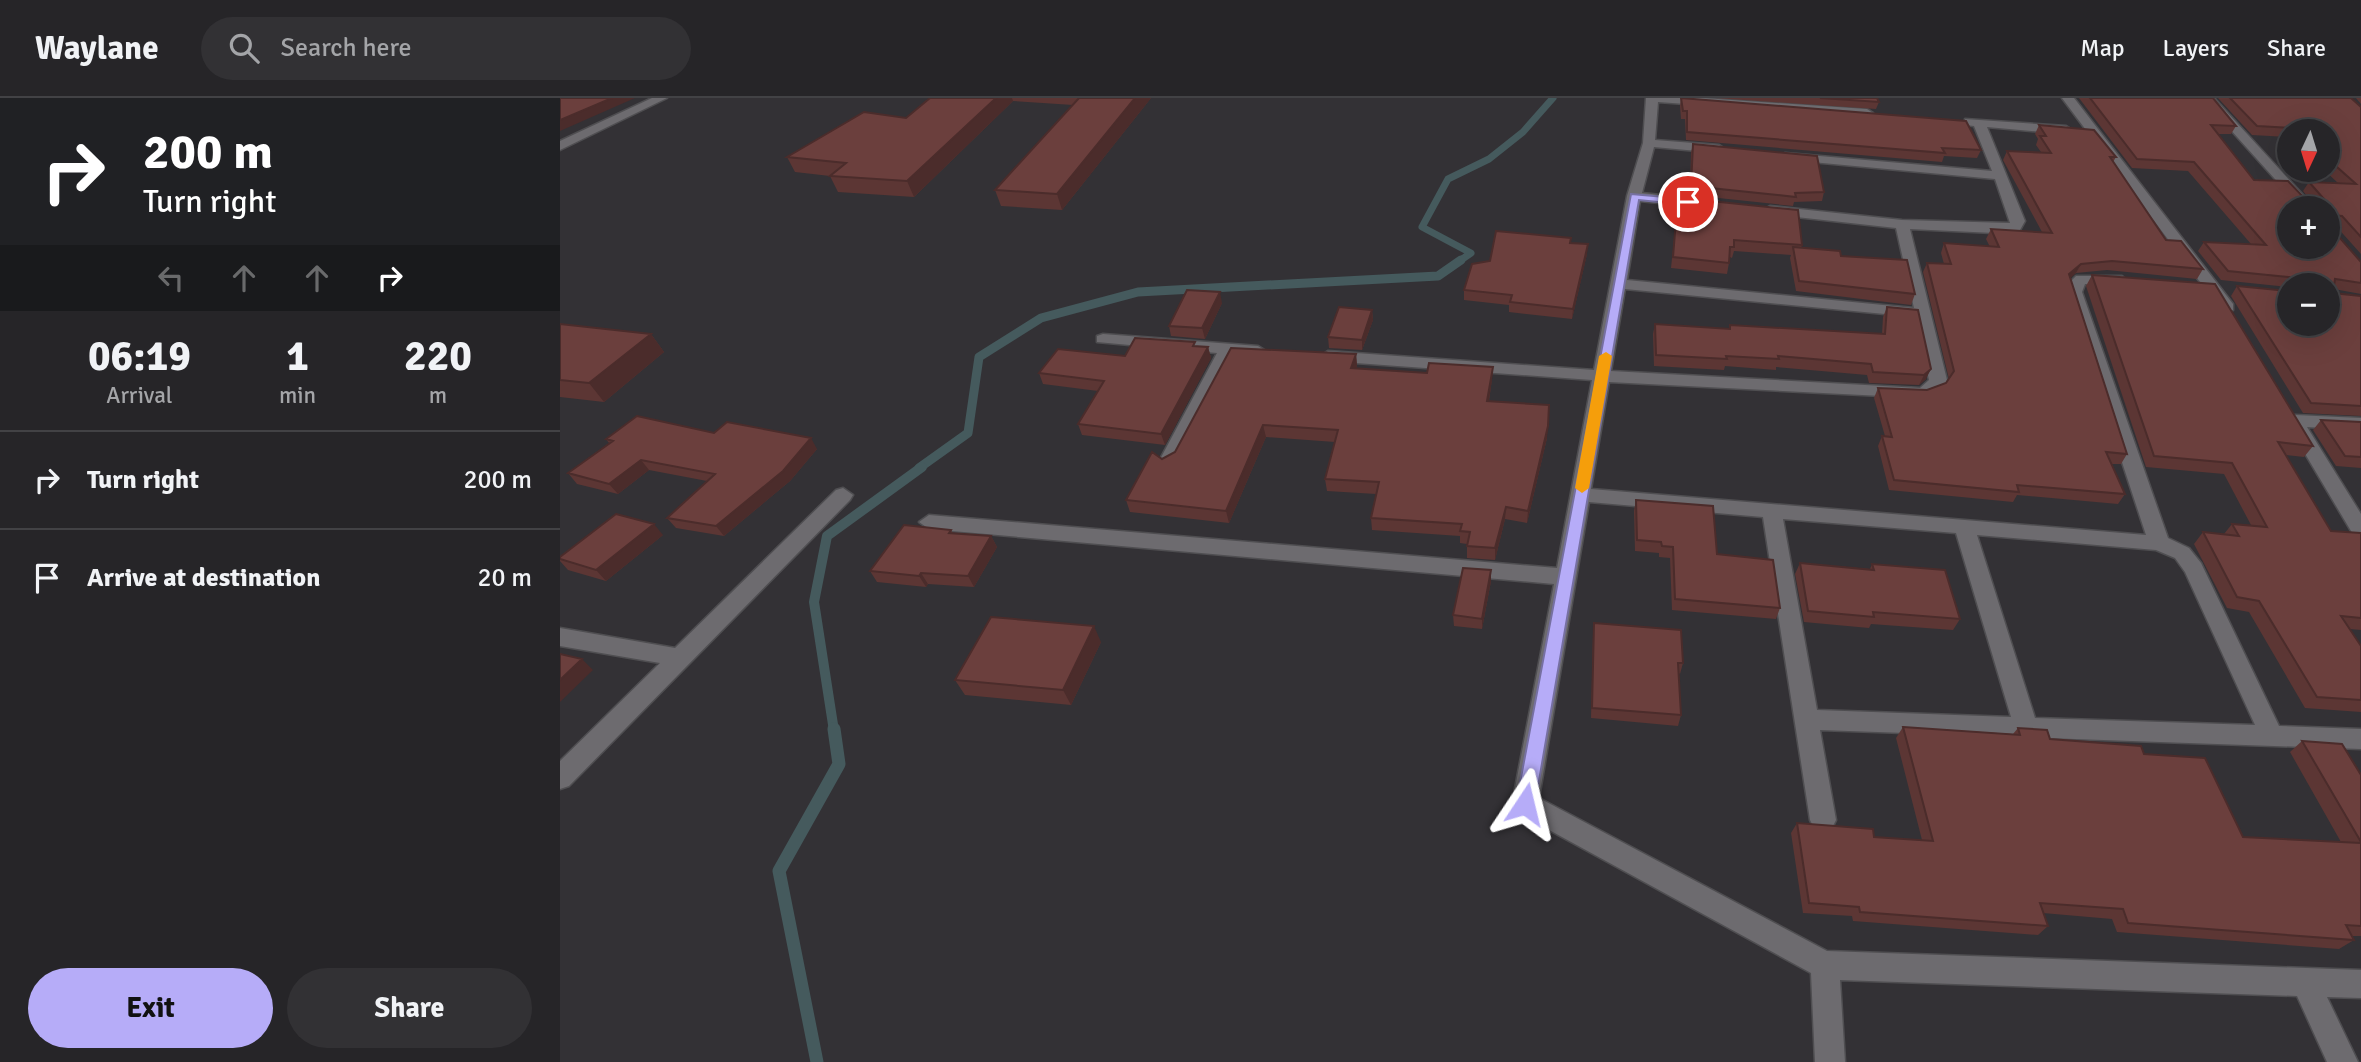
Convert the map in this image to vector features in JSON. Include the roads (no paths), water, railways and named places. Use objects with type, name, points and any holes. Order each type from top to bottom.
[{"type":"street","points":[[560,146],[661,98]]},
{"type":"street","points":[[1884,115],[1789,102],[1652,98],[1649,143],[1634,196],[1525,804],[1825,965],[2361,984]]},
{"type":"street","points":[[2068,98],[2216,289],[2236,322]]},
{"type":"street","points":[[2208,98],[2297,196]]},
{"type":"street","points":[[1952,120],[2092,132]]},
{"type":"street","points":[[1755,209],[1902,223],[1994,229],[2015,227],[2018,221],[1979,123]]},
{"type":"street","points":[[1649,143],[1730,150]]},
{"type":"street","points":[[1770,154],[2000,176]]},
{"type":"street","points":[[1634,196],[1728,206]]},
{"type":"street","points":[[1311,355],[1602,376],[1922,393],[1936,387],[1938,380],[1902,223]]},
{"type":"street","points":[[2134,281],[2081,279],[2074,286],[2074,292],[2159,543]]},
{"type":"street","points":[[1619,284],[1923,314]]},
{"type":"street","points":[[2189,286],[2240,290]]},
{"type":"street","points":[[1103,339],[1269,351]]},
{"type":"street","points":[[1167,463],[1228,348]]},
{"type":"street","points":[[2361,424],[2292,416],[2361,531]]},
{"type":"street","points":[[560,778],[678,657],[843,495]]},
{"type":"street","points":[[1581,495],[2159,543],[2182,553],[2194,568],[2272,736]]},
{"type":"street","points":[[1772,510],[1823,820]]},
{"type":"street","points":[[929,522],[1566,577]]},
{"type":"street","points":[[1964,527],[2026,727]]},
{"type":"street","points":[[560,637],[678,657]]},
{"type":"street","points":[[1806,720],[2361,738]]},
{"type":"street","points":[[1825,965],[1830,1062]]},
{"type":"street","points":[[2305,982],[2343,1062]]},
{"type":"waterway","points":[[1458,262],[1471,253],[1422,227],[1448,179],[1489,159],[1523,132],[1553,98]]},
{"type":"waterway","points":[[919,468],[968,433],[979,357],[1041,318],[1138,292],[1438,276],[1461,260]]},
{"type":"waterway","points":[[834,731],[814,602],[827,536],[922,467]]},
{"type":"waterway","points":[[817,1062],[779,871],[839,764],[834,729]]}]
